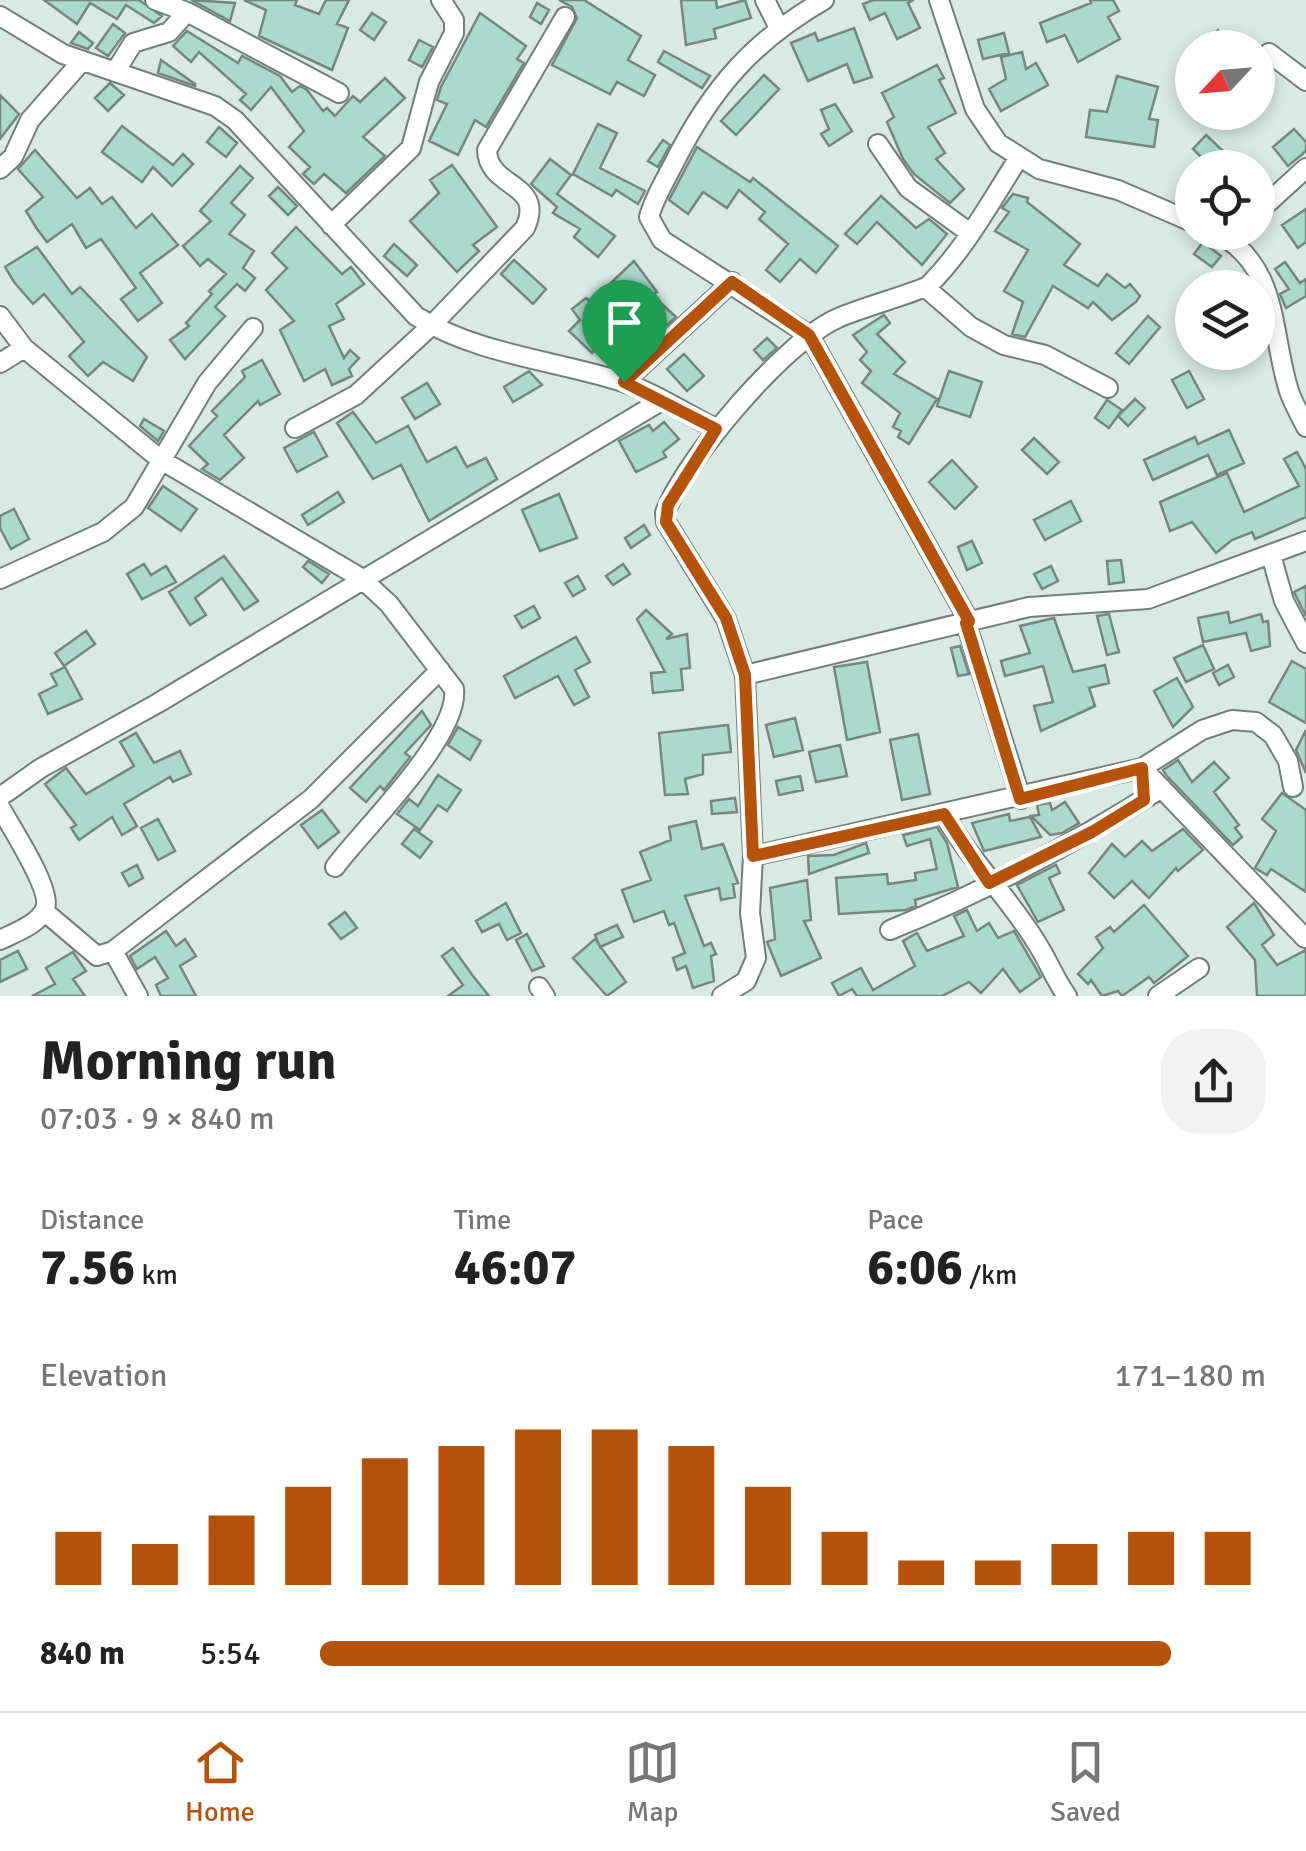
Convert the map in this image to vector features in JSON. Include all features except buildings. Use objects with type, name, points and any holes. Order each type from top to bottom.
[{"type":"street","points":[[155,0],[187,12],[339,93]]},
{"type":"street","points":[[331,225],[411,148],[430,82],[454,33],[454,20],[441,0]]},
{"type":"street","points":[[765,0],[778,26]]},
{"type":"street","points":[[824,0],[778,26],[734,68],[694,122],[649,217],[662,240],[809,335],[967,622],[1020,799]]},
{"type":"street","points":[[939,0],[975,109],[998,143],[1039,170],[1118,190],[1175,215]]},
{"type":"street","points":[[115,72],[134,43],[169,32],[187,12]]},
{"type":"street","points":[[0,16],[82,61],[215,106],[234,120],[416,316],[432,326],[459,338],[624,382],[716,429]]},
{"type":"street","points":[[295,428],[356,394],[432,326],[525,228],[532,214],[528,199],[493,171],[487,150],[566,17]]},
{"type":"street","points":[[1275,58],[1306,81]]},
{"type":"street","points":[[0,169],[13,157],[30,120],[82,61]]},
{"type":"street","points":[[878,144],[908,188],[970,233]]},
{"type":"street","points":[[722,996],[754,970],[745,675],[726,618],[666,522],[668,505],[716,429],[809,335],[864,305],[926,288],[970,233],[1018,159]]},
{"type":"street","points":[[1275,196],[1306,168]]},
{"type":"street","points":[[1246,250],[1272,299],[1290,393],[1306,427]]},
{"type":"street","points":[[624,382],[732,282]]},
{"type":"street","points":[[926,288],[972,328],[1004,345],[1045,355],[1108,388]]},
{"type":"street","points":[[0,316],[24,348],[161,460],[361,578],[389,604],[440,670],[455,696],[425,760],[335,867]]},
{"type":"street","points":[[0,580],[103,532],[134,506],[207,383],[253,328]]},
{"type":"street","points":[[0,362],[24,348]]},
{"type":"street","points":[[0,797],[661,401]]},
{"type":"street","points":[[745,675],[1029,607],[1148,599],[1306,541]]},
{"type":"street","points":[[1272,556],[1284,601],[1306,643]]},
{"type":"street","points":[[45,912],[96,956],[113,951],[310,799],[440,670]]},
{"type":"street","points":[[753,856],[1020,799],[1142,768],[1202,730],[1232,720],[1256,722],[1273,735],[1288,761],[1292,786]]},
{"type":"street","points":[[1142,768],[1305,938]]},
{"type":"street","points":[[1142,768],[1144,800]]},
{"type":"street","points":[[890,930],[1092,832],[1162,788]]},
{"type":"street","points":[[0,808],[31,862],[47,901],[45,912],[0,940]]},
{"type":"street","points":[[944,814],[989,883],[1036,942],[1052,976],[1067,996]]},
{"type":"street","points":[[113,951],[138,996]]},
{"type":"street","points":[[1158,996],[1200,968]]},
{"type":"route","points":[[732,282],[809,335],[969,621],[966,623],[1020,799],[1142,768],[1144,800],[1092,832],[989,883],[944,814],[753,856],[745,675],[726,618],[666,522],[665,513],[716,429],[624,382],[732,282]]}]
